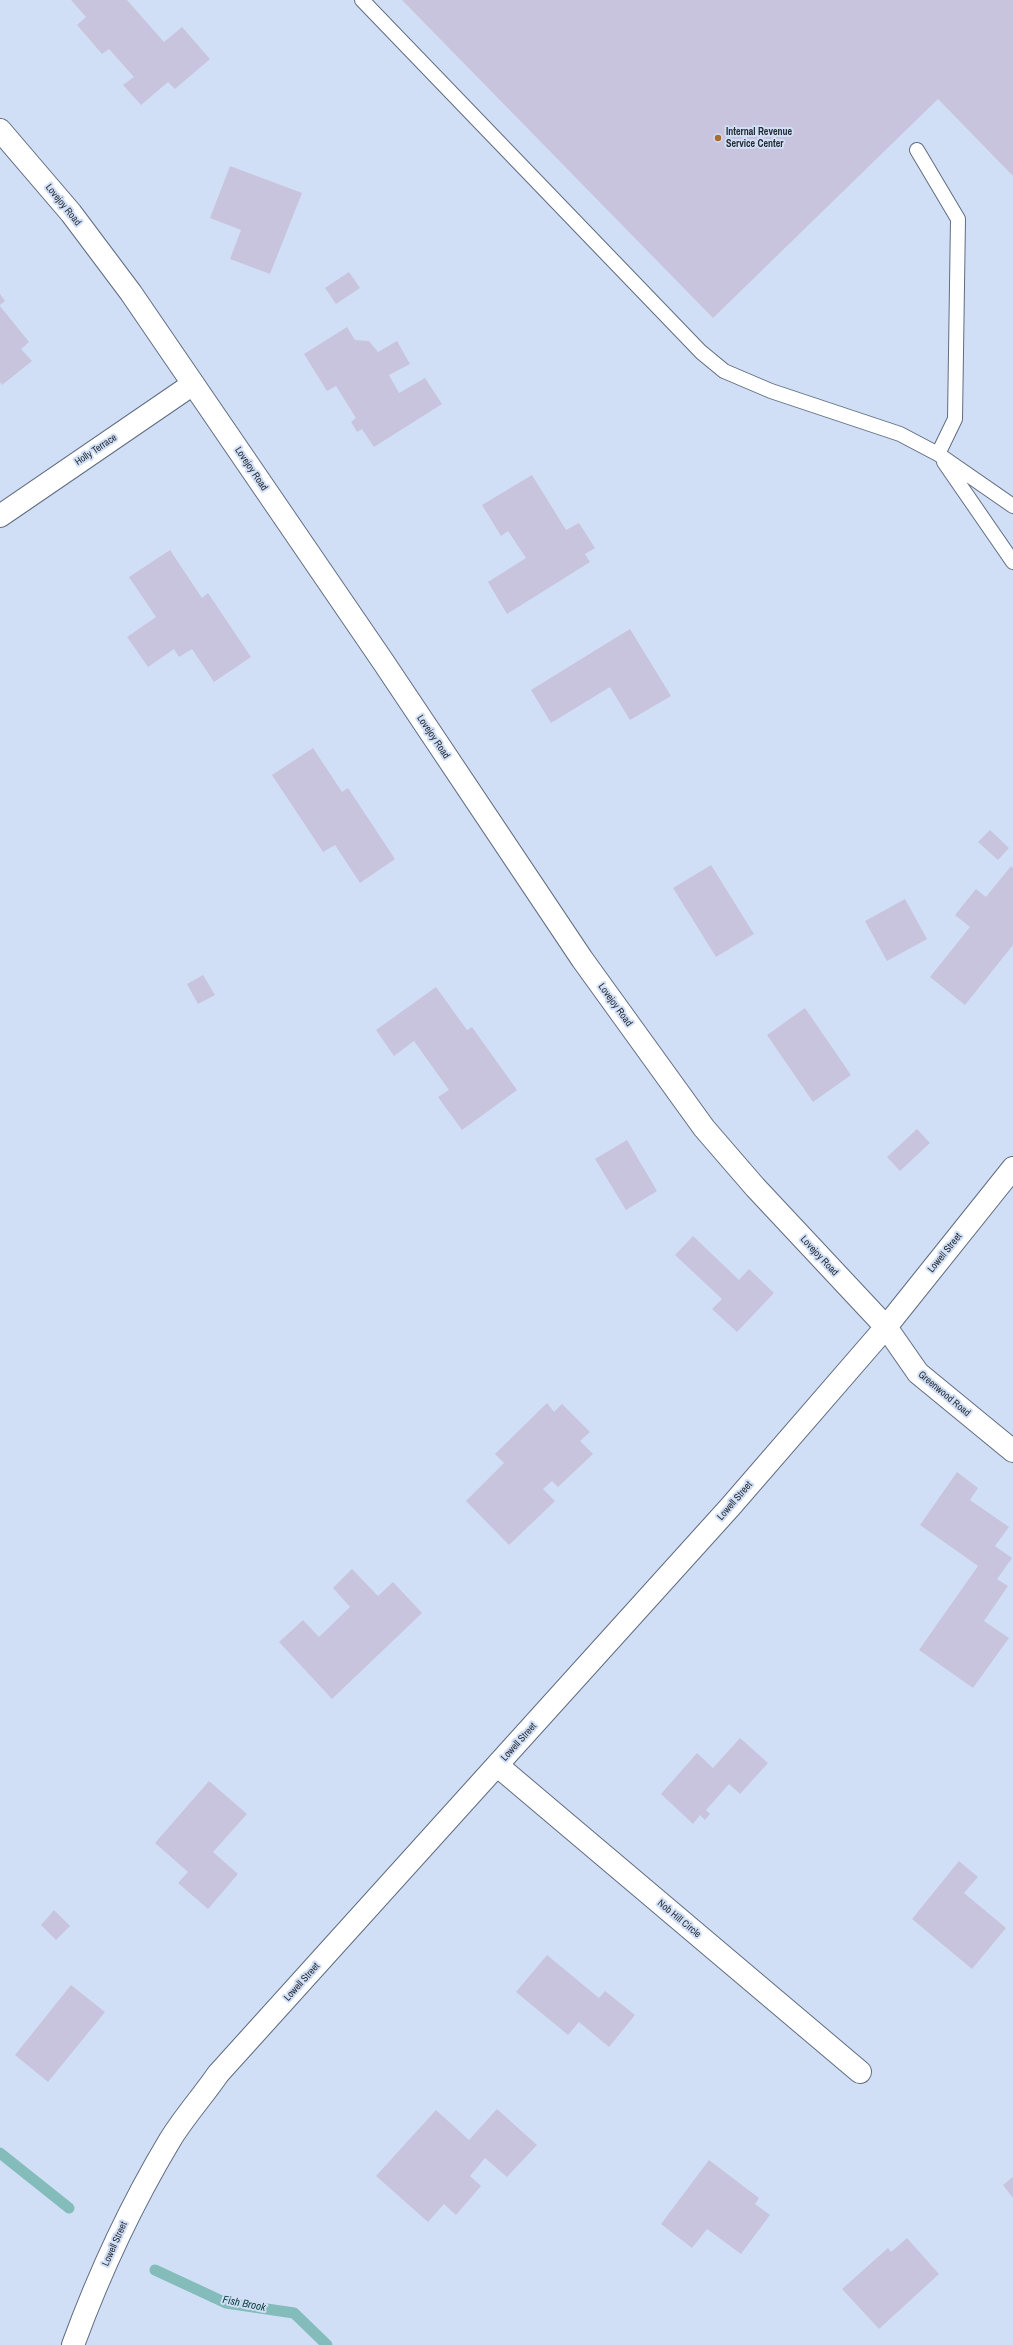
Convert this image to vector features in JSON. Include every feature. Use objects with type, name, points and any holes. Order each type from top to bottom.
[{"type":"main road","name":"Lovejoy Road","points":[[0,130],[71,213],[131,294],[384,663],[582,959],[704,1128],[755,1187],[886,1327]]},
{"type":"main road","name":"Holly Terrace","points":[[0,516],[193,384]]},
{"type":"main road","name":"Lowell Street","points":[[73,2345],[86,2309],[127,2215],[171,2139],[218,2074],[498,1766],[731,1506],[886,1327],[1013,1168]]},
{"type":"main road","name":"Greenwood Road","points":[[886,1327],[918,1373],[1013,1451]]},
{"type":"main road","name":"Nob Hill Circle","points":[[498,1766],[860,2072]]},
{"type":"lane","points":[[362,0],[701,352],[724,371],[771,391],[900,434],[938,454],[1013,506]]},
{"type":"lane","points":[[917,150],[958,219],[955,419],[938,454]]},
{"type":"lane","points":[[938,454],[1013,562]]},
{"type":"building","points":[[71,0],[127,0],[164,42],[182,27],[210,59],[175,89],[168,82],[141,105],[123,85],[134,77],[109,49],[102,54],[77,25],[86,17]]},
{"type":"building","name":"Internal Revenue Service Center","points":[[402,0],[1013,0],[1013,176],[938,99],[713,318]]},
{"type":"building","points":[[230,166],[302,193],[270,274],[230,259],[241,230],[210,218]]},
{"type":"building","points":[[349,272],[360,288],[336,304],[325,288]]},
{"type":"building","points":[[0,294],[5,301],[0,305]]},
{"type":"building","points":[[0,306],[29,342],[21,349],[32,361],[2,385],[0,382]]},
{"type":"building","points":[[347,327],[355,340],[369,341],[378,352],[397,341],[410,364],[389,375],[399,393],[425,378],[442,404],[374,447],[362,429],[357,432],[351,422],[356,418],[336,386],[327,391],[304,354]]},
{"type":"building","points":[[532,475],[566,530],[579,523],[595,548],[585,554],[590,562],[507,614],[488,582],[526,558],[508,531],[501,536],[482,505]]},
{"type":"building","points":[[170,550],[202,598],[208,593],[251,657],[214,682],[192,649],[179,657],[174,649],[148,667],[127,637],[156,617],[129,577]]},
{"type":"building","points":[[630,629],[671,696],[630,720],[610,687],[551,723],[531,690]]},
{"type":"building","points":[[313,748],[342,792],[348,788],[395,859],[360,883],[335,845],[323,852],[272,775]]},
{"type":"building","points":[[990,830],[1009,848],[998,860],[978,842]]},
{"type":"building","points":[[711,865],[754,934],[716,957],[673,888]]},
{"type":"building","points":[[1011,866],[1013,868],[1013,945],[965,1005],[930,977],[970,927],[955,915],[976,889],[986,897]]},
{"type":"building","points":[[905,899],[927,939],[887,961],[865,921]]},
{"type":"building","points":[[203,975],[215,995],[198,1004],[187,984]]},
{"type":"building","points":[[436,987],[467,1030],[472,1027],[517,1090],[462,1130],[438,1097],[449,1090],[414,1041],[394,1056],[376,1030]]},
{"type":"building","points":[[805,1008],[851,1075],[813,1102],[767,1035]]},
{"type":"building","points":[[917,1129],[930,1143],[900,1171],[887,1157]]},
{"type":"building","points":[[627,1140],[657,1191],[626,1210],[595,1159]]},
{"type":"building","points":[[693,1236],[739,1280],[749,1269],[774,1293],[737,1332],[712,1309],[722,1299],[675,1255]]},
{"type":"building","points":[[547,1403],[554,1412],[562,1404],[590,1432],[580,1441],[593,1454],[558,1487],[552,1481],[543,1489],[555,1501],[509,1545],[466,1501],[504,1463],[495,1454]]},
{"type":"building","points":[[957,1472],[978,1488],[970,1500],[1009,1527],[995,1546],[1012,1558],[997,1579],[1008,1586],[984,1621],[1009,1638],[973,1688],[919,1650],[978,1566],[920,1525]]},
{"type":"building","points":[[352,1569],[378,1596],[393,1582],[422,1613],[332,1699],[279,1642],[303,1620],[319,1637],[350,1607],[333,1588]]},
{"type":"building","points":[[740,1738],[768,1763],[740,1794],[729,1784],[706,1810],[710,1814],[705,1820],[700,1815],[693,1824],[661,1794],[697,1753],[713,1768]]},
{"type":"building","points":[[209,1781],[247,1814],[213,1852],[238,1874],[208,1909],[178,1883],[188,1872],[155,1843]]},
{"type":"building","points":[[959,1861],[978,1877],[964,1893],[1006,1928],[972,1969],[912,1919]]},
{"type":"building","points":[[54,1910],[70,1926],[56,1940],[41,1925]]},
{"type":"building","points":[[547,1955],[599,1998],[605,1991],[635,2015],[609,2047],[579,2022],[568,2035],[516,1992]]},
{"type":"building","points":[[71,1985],[105,2012],[48,2082],[15,2055]]},
{"type":"building","points":[[497,2109],[537,2145],[507,2177],[485,2158],[470,2176],[481,2186],[456,2215],[444,2204],[428,2222],[376,2176],[436,2110],[469,2140]]},
{"type":"building","points":[[709,2160],[759,2198],[755,2204],[770,2215],[741,2254],[707,2229],[692,2248],[661,2224]]},
{"type":"building","points":[[1013,2177],[1013,2198],[1003,2185]]},
{"type":"building","points":[[907,2238],[939,2274],[879,2329],[842,2289],[888,2248],[891,2252]]},
{"type":"waterway","name":"Fish Brook","points":[[0,2153],[69,2208]]},
{"type":"waterway","name":"Fish Brook","points":[[155,2270],[226,2303],[294,2313],[327,2345]]},
{"type":"place","name":"Internal Revenue Service Center","points":[[718,138]]}]
